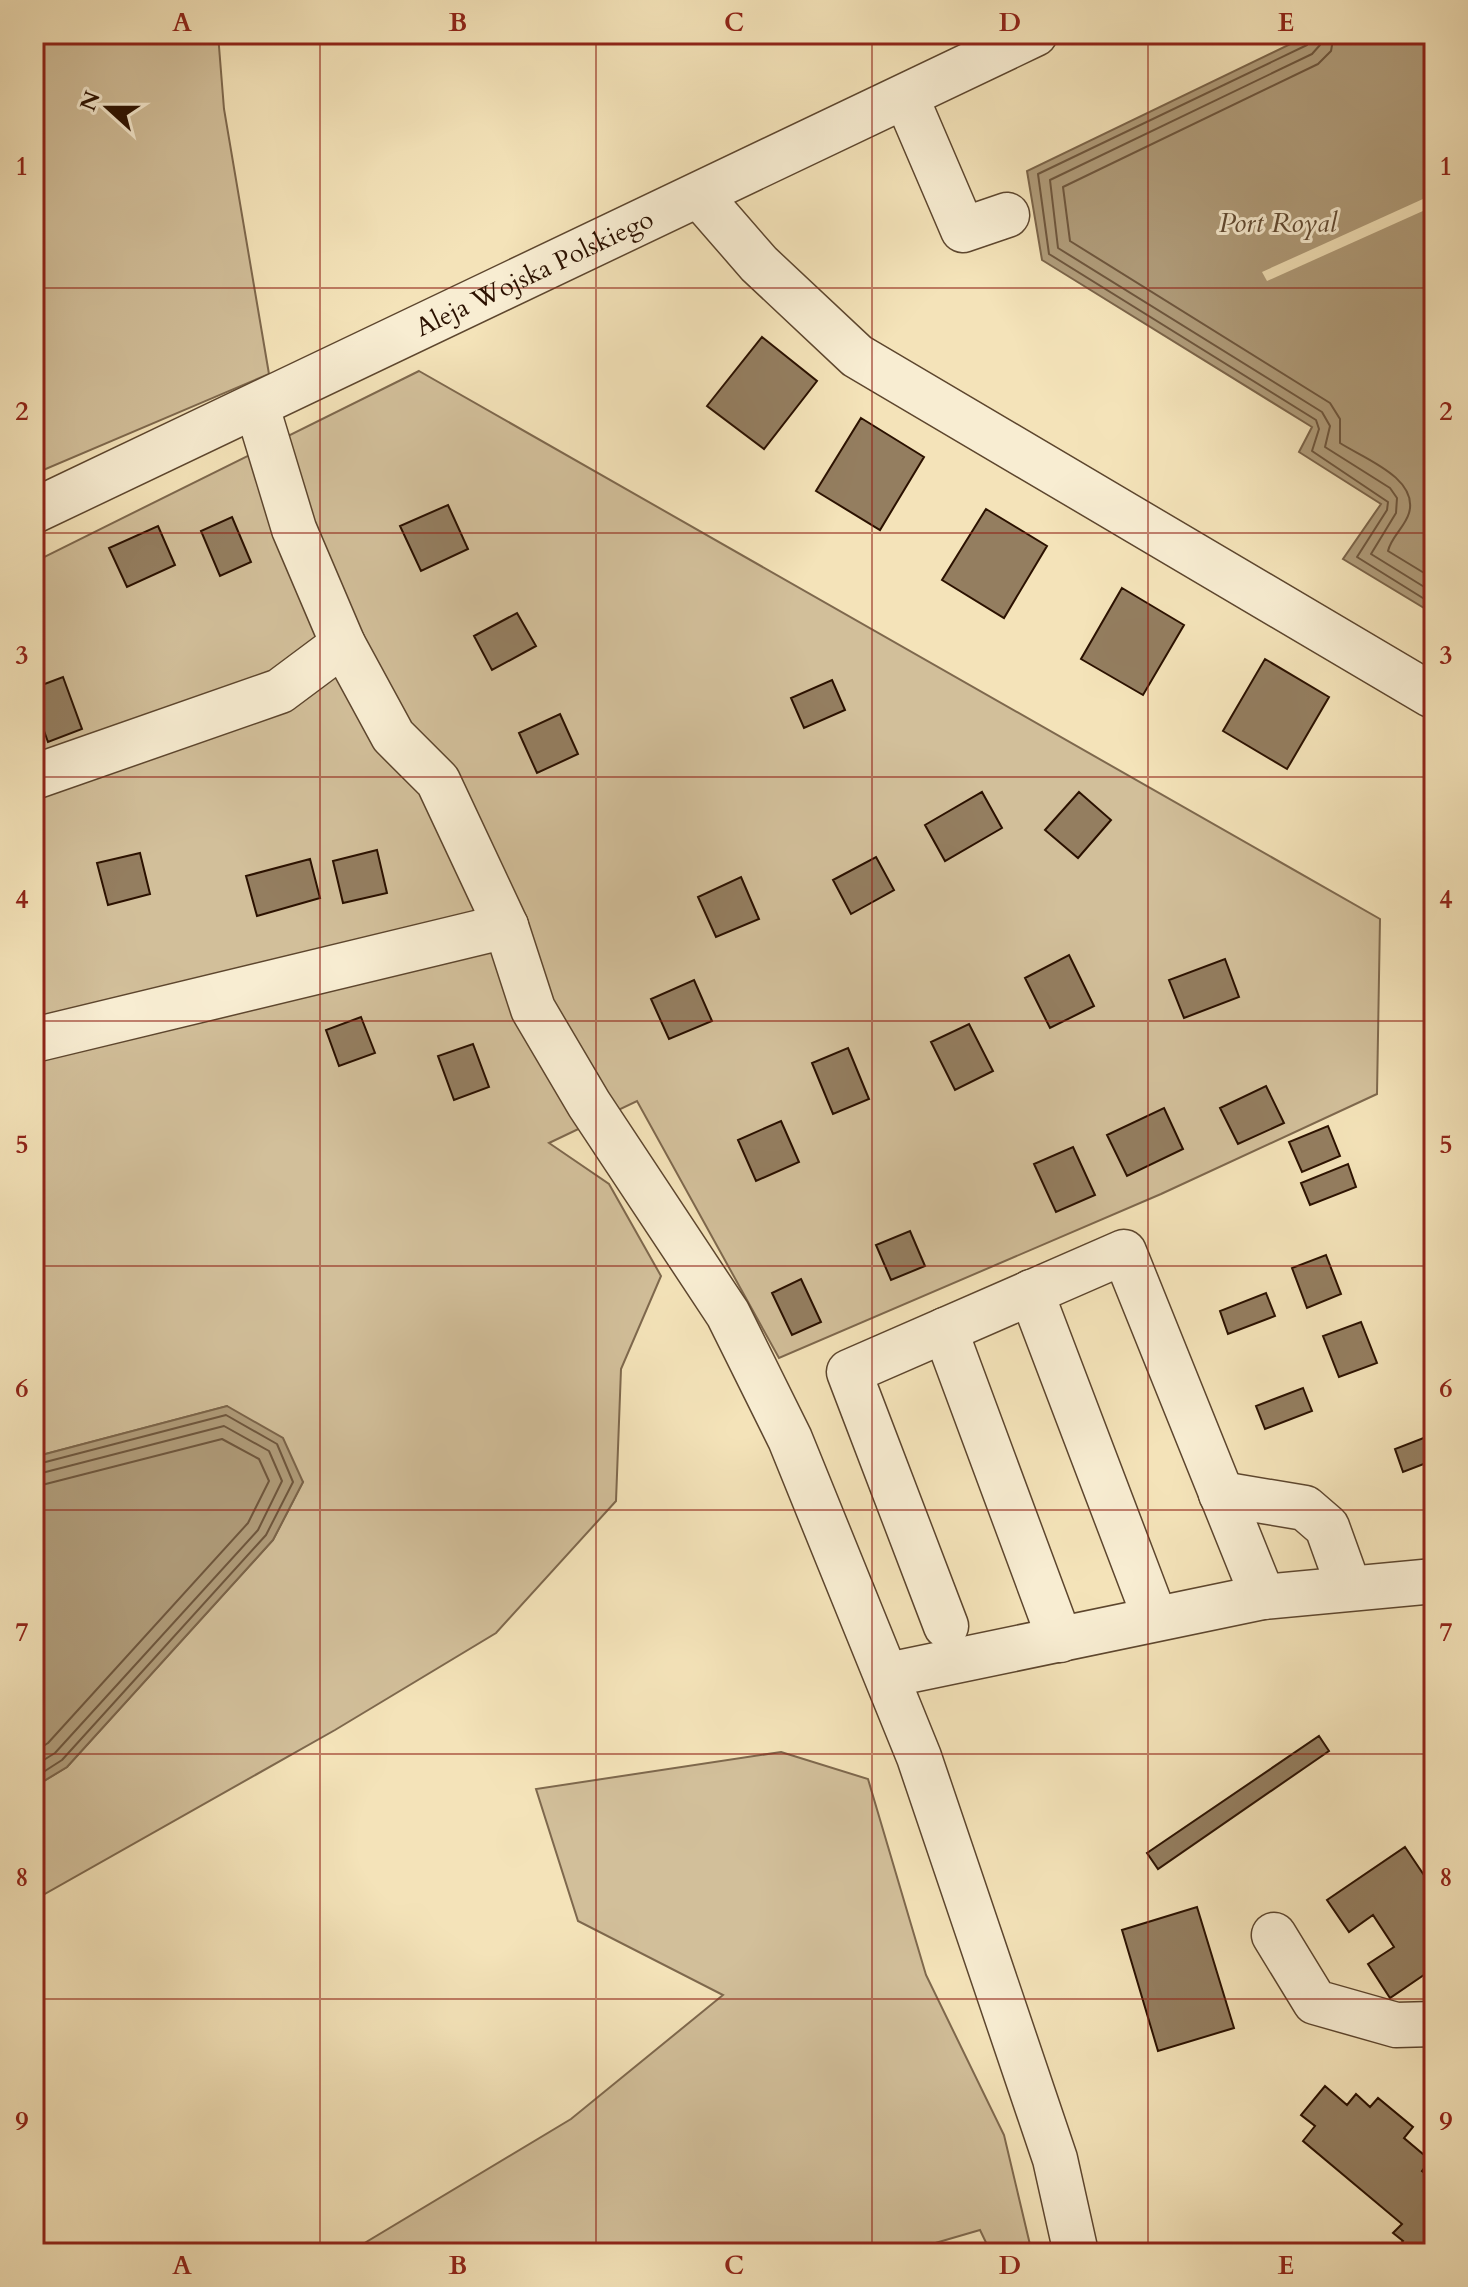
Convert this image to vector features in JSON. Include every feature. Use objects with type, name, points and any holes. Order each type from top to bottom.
[{"type":"street","name":"Aleja Wojska Polskiego","points":[[34,511],[1035,34]]},
{"type":"street","points":[[906,97],[963,230],[1007,215]]},
{"type":"street","points":[[699,195],[759,264],[857,356],[1431,695]]},
{"type":"street","points":[[257,407],[294,529],[343,644],[393,736],[438,781],[506,926],[533,1009],[589,1104],[728,1314],[790,1439],[888,1675],[1055,2159],[1076,2253]]},
{"type":"street","points":[[34,777],[280,691],[343,644]]},
{"type":"street","points":[[34,1040],[506,926]]},
{"type":"street","points":[[946,1626],[849,1372],[1124,1252],[1263,1597]]},
{"type":"street","points":[[1031,1292],[1155,1618]]},
{"type":"street","points":[[945,1330],[1060,1640]]},
{"type":"street","points":[[1221,1494],[1305,1508],[1327,1527],[1349,1588]]},
{"type":"street","points":[[888,1675],[1263,1597],[1434,1581]]},
{"type":"street","points":[[1274,1935],[1315,2002],[1396,2025],[1434,2024]]},
{"type":"shaded area","points":[[34,34],[218,34],[224,109],[269,374],[34,474]]},
{"type":"shaded area","points":[[419,371],[1380,919],[1377,1094],[1161,1194],[779,1358],[637,1101],[549,1143],[609,1184],[661,1276],[621,1369],[616,1501],[496,1633],[335,1730],[34,1900],[34,1787],[67,1767],[273,1540],[303,1482],[227,1406],[34,1457],[34,562]]},
{"type":"shaded area","points":[[781,1752],[868,1779],[926,1975],[1004,2135],[1032,2253],[991,2253],[980,2230],[901,2253],[348,2253],[571,2119],[723,1995],[578,1921],[536,1789]]},
{"type":"water","name":"Port Royal","points":[[1311,34],[1434,34],[1434,614],[1343,559],[1381,504],[1299,452],[1312,427],[1042,260],[1027,171]]},
{"type":"water","points":[[227,1406],[283,1438],[303,1482],[273,1540],[67,1767],[34,1787],[34,1457]]},
{"type":"pier","points":[[1434,194],[1434,206],[1267,281],[1262,272]]},
{"type":"building","points":[[762,337],[817,381],[764,449],[707,406]]},
{"type":"building","points":[[861,418],[924,457],[880,530],[816,491]]},
{"type":"building","points":[[448,505],[468,549],[421,571],[400,526]]},
{"type":"building","points":[[986,509],[1047,546],[1004,618],[942,580]]},
{"type":"building","points":[[232,517],[251,562],[220,576],[201,531]]},
{"type":"building","points":[[158,526],[175,565],[127,587],[109,548]]},
{"type":"building","points":[[1122,588],[1184,625],[1143,695],[1081,659]]},
{"type":"building","points":[[517,613],[536,646],[492,670],[474,636]]},
{"type":"building","points":[[1265,659],[1329,697],[1287,769],[1223,731]]},
{"type":"building","points":[[63,677],[82,729],[48,742],[34,703],[34,688]]},
{"type":"building","points":[[832,680],[845,710],[804,728],[791,698]]},
{"type":"building","points":[[560,714],[578,754],[537,773],[519,733]]},
{"type":"building","points":[[982,792],[1002,828],[945,861],[925,825]]},
{"type":"building","points":[[1079,792],[1111,820],[1078,858],[1045,830]]},
{"type":"building","points":[[377,850],[387,893],[343,903],[333,861]]},
{"type":"building","points":[[140,853],[150,894],[108,905],[97,863]]},
{"type":"building","points":[[876,857],[894,890],[851,914],[833,880]]},
{"type":"building","points":[[310,859],[320,898],[257,916],[246,876]]},
{"type":"building","points":[[741,877],[759,919],[716,937],[698,897]]},
{"type":"building","points":[[1069,955],[1094,1006],[1050,1028],[1025,978]]},
{"type":"building","points":[[1225,959],[1239,997],[1184,1018],[1169,980]]},
{"type":"building","points":[[694,980],[712,1021],[669,1039],[651,999]]},
{"type":"building","points":[[361,1017],[375,1053],[339,1066],[326,1030]]},
{"type":"building","points":[[969,1024],[993,1071],[955,1090],[931,1042]]},
{"type":"building","points":[[473,1044],[489,1087],[454,1100],[438,1056]]},
{"type":"building","points":[[848,1048],[869,1099],[833,1114],[812,1063]]},
{"type":"building","points":[[1266,1086],[1284,1123],[1238,1144],[1220,1108]]},
{"type":"building","points":[[1164,1108],[1183,1149],[1127,1176],[1107,1135]]},
{"type":"building","points":[[781,1121],[799,1162],[756,1181],[738,1140]]},
{"type":"building","points":[[1328,1126],[1340,1156],[1302,1172],[1289,1142]]},
{"type":"building","points":[[1073,1147],[1095,1195],[1056,1212],[1034,1164]]},
{"type":"building","points":[[1348,1164],[1356,1187],[1310,1205],[1301,1183]]},
{"type":"building","points":[[910,1231],[925,1266],[891,1280],[876,1245]]},
{"type":"building","points":[[1326,1255],[1341,1294],[1307,1308],[1292,1268]]},
{"type":"building","points":[[801,1279],[821,1322],[792,1335],[772,1293]]},
{"type":"building","points":[[1266,1293],[1275,1316],[1228,1334],[1220,1311]]},
{"type":"building","points":[[1361,1322],[1377,1363],[1339,1377],[1323,1336]]},
{"type":"building","points":[[1303,1388],[1312,1411],[1265,1429],[1256,1406]]},
{"type":"building","points":[[1434,1434],[1434,1460],[1403,1472],[1395,1449]]},
{"type":"building","points":[[1319,1736],[1329,1751],[1158,1869],[1147,1853]]},
{"type":"building","points":[[1405,1847],[1434,1890],[1434,1968],[1390,1998],[1368,1964],[1394,1947],[1373,1915],[1349,1932],[1327,1900]]},
{"type":"building","points":[[1197,1907],[1234,2028],[1158,2051],[1122,1930]]},
{"type":"building","points":[[1325,2086],[1347,2105],[1356,2094],[1370,2107],[1378,2098],[1413,2127],[1404,2138],[1430,2160],[1422,2171],[1434,2181],[1434,2253],[1394,2252],[1403,2241],[1393,2233],[1402,2224],[1303,2141],[1315,2126],[1301,2115]]}]
